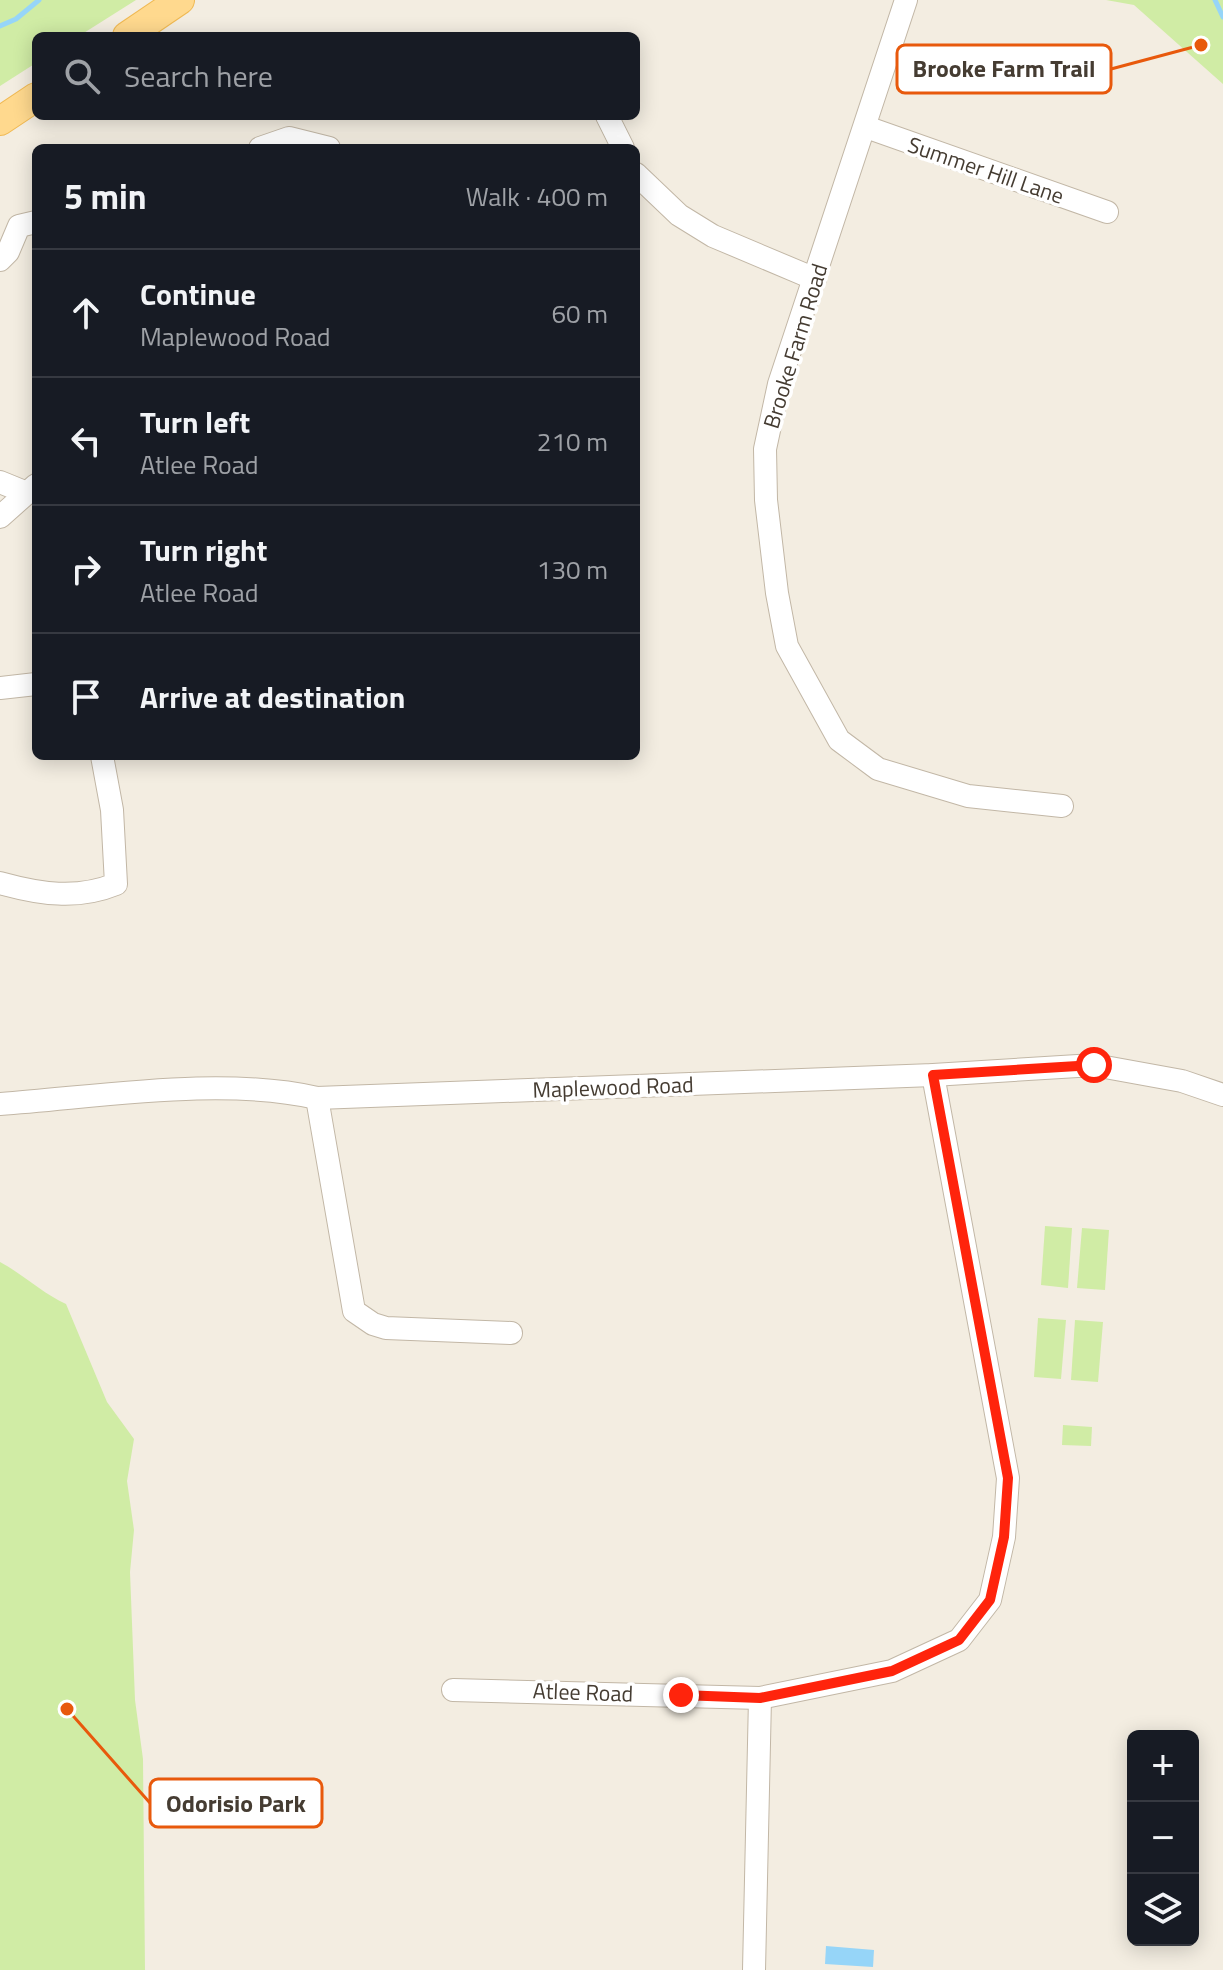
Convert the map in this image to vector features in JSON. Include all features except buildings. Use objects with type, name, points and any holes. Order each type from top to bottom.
[{"type":"main road","points":[[133,32],[180,0]]},
{"type":"main road","points":[[0,121],[32,100]]},
{"type":"street","name":"Brooke Farm Road","points":[[906,0],[779,384],[765,449],[766,500],[787,646],[839,740],[878,769],[968,796],[1062,806]]},
{"type":"street","points":[[609,120],[621,144]]},
{"type":"street","name":"Summer Hill Lane","points":[[866,127],[1107,212]]},
{"type":"street","points":[[272,144],[289,138],[313,144]]},
{"type":"street","points":[[640,178],[679,215],[713,236],[815,279]]},
{"type":"street","points":[[0,213],[32,223]]},
{"type":"street","points":[[0,260],[8,252],[19,226],[32,223]]},
{"type":"street","points":[[0,482],[31,489]]},
{"type":"street","points":[[0,517],[31,489]]},
{"type":"street","points":[[0,688],[32,684]]},
{"type":"street","points":[[0,883],[67,895],[92,894],[116,884],[112,810],[103,760]]},
{"type":"street","name":"Maplewood Road","points":[[0,1104],[227,1088],[286,1091],[317,1098],[933,1075],[1094,1065],[1182,1081],[1223,1095]]},
{"type":"street","name":"Atlee Road","points":[[453,1690],[760,1698],[892,1671],[959,1640],[990,1600],[1004,1537],[1008,1478],[933,1075]]},
{"type":"street","points":[[317,1098],[354,1311],[373,1324],[386,1328],[511,1333]]},
{"type":"street","points":[[754,1970],[760,1698]]},
{"type":"green space","points":[[0,0],[136,0],[85,32],[32,32],[32,66],[0,86]]},
{"type":"green space","points":[[1106,0],[1223,0],[1223,84],[1134,5]]},
{"type":"green space","points":[[1045,1226],[1072,1228],[1068,1288],[1041,1285]]},
{"type":"green space","points":[[1082,1228],[1109,1230],[1105,1290],[1077,1288]]},
{"type":"green space","points":[[0,1262],[66,1304],[107,1402],[134,1439],[127,1481],[134,1530],[130,1572],[135,1700],[143,1759],[145,1970],[0,1970]]},
{"type":"green space","points":[[1038,1318],[1066,1320],[1061,1379],[1034,1377]]},
{"type":"green space","points":[[1075,1320],[1103,1322],[1098,1382],[1071,1380]]},
{"type":"green space","points":[[1063,1425],[1092,1427],[1091,1446],[1062,1445]]},
{"type":"water","points":[[826,1946],[874,1950],[873,1967],[825,1964]]},
{"type":"waterway","points":[[0,26],[16,19],[39,0]]},
{"type":"waterway","points":[[1215,0],[1223,17]]},
{"type":"place","name":"Brooke Farm Trail","points":[[1201,45]]},
{"type":"place","name":"Odorisio Park","points":[[67,1709]]},
{"type":"route","points":[[681,1695],[760,1698],[892,1671],[959,1640],[990,1600],[1004,1537],[1008,1478],[933,1075],[1094,1065]]}]
